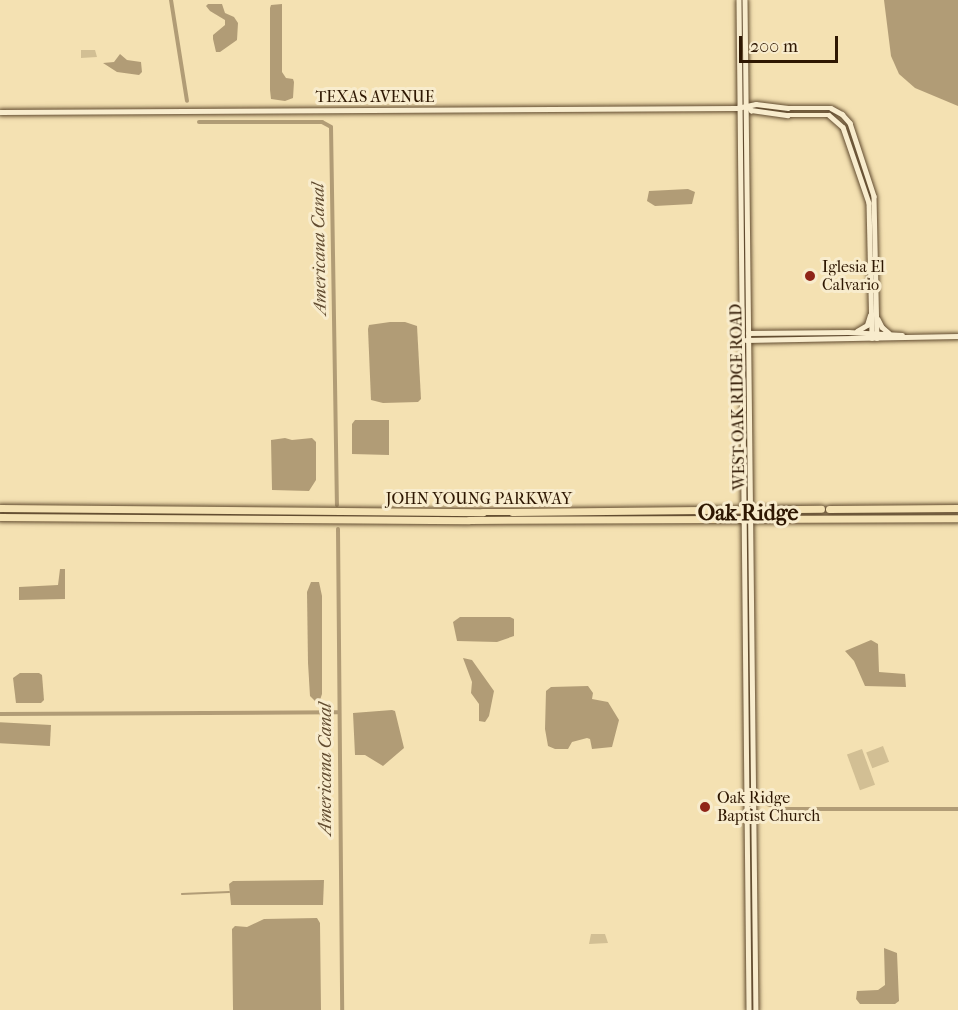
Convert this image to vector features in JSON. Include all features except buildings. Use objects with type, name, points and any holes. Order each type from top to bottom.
[{"type":"highway","name":"JOHN YOUNG PARKWAY","points":[[0,508],[260,512],[483,512]]},
{"type":"highway","name":"JOHN YOUNG PARKWAY","points":[[512,512],[958,508]]},
{"type":"highway","points":[[247,520],[260,512]]},
{"type":"highway","points":[[469,520],[483,512]]},
{"type":"highway","name":"JOHN YOUNG PARKWAY","points":[[0,517],[247,520],[958,518]]},
{"type":"main road","name":"JOHN YOUNG PARKWAY","points":[[483,512],[512,512]]},
{"type":"street","name":"WEST OAK RIDGE ROAD","points":[[739,0],[746,107],[742,203],[746,333]]},
{"type":"street","name":"WEST OAK RIDGE ROAD","points":[[745,0],[746,340],[750,422],[746,704],[748,843],[754,906],[756,1010]]},
{"type":"street","points":[[740,32],[743,33],[745,56]]},
{"type":"street","name":"TEXAS AVENUE","points":[[0,112],[746,107],[756,104],[788,108],[831,108],[842,114],[850,123],[871,180],[876,206],[877,313],[874,336]]},
{"type":"street","name":"TEXAS AVENUE","points":[[746,107],[751,110],[788,115],[829,115],[843,127],[869,203],[871,310],[874,336]]},
{"type":"street","points":[[742,203],[747,215]]},
{"type":"street","points":[[746,333],[858,331],[867,325],[871,310]]},
{"type":"street","points":[[877,313],[882,327],[894,335]]},
{"type":"street","points":[[848,332],[874,336],[958,336]]},
{"type":"street","points":[[746,340],[922,336]]},
{"type":"street","name":"WEST OAK RIDGE ROAD","points":[[746,340],[744,378],[748,509]]},
{"type":"street","points":[[744,378],[746,414],[750,422]]},
{"type":"street","name":"WEST OAK RIDGE ROAD","points":[[748,643],[752,752],[748,972],[750,1010]]},
{"type":"street","points":[[746,704],[752,752]]},
{"type":"street","points":[[748,972],[755,1001]]},
{"type":"shaded area","points":[[884,0],[958,0],[958,106],[915,88],[899,74],[891,56]]},
{"type":"shaded area","points":[[222,4],[225,13],[234,17],[238,23],[237,40],[220,52],[216,52],[213,35],[225,25],[225,20],[210,11],[206,6]]},
{"type":"shaded area","points":[[282,4],[282,72],[286,78],[293,79],[294,82],[293,98],[285,101],[271,99],[270,90],[270,8],[271,5]]},
{"type":"shaded area","points":[[81,50],[95,50],[97,57],[81,58]]},
{"type":"shaded area","points":[[120,54],[127,60],[141,62],[142,72],[139,75],[117,72],[103,63],[114,62]]},
{"type":"shaded area","points":[[688,189],[695,192],[692,204],[655,206],[647,201],[649,191]]},
{"type":"shaded area","points":[[405,322],[417,326],[421,399],[418,402],[383,403],[371,400],[368,329],[369,325]]},
{"type":"shaded area","points":[[355,420],[389,420],[389,455],[352,454],[352,424]]},
{"type":"shaded area","points":[[285,438],[292,440],[312,438],[316,442],[316,480],[309,491],[272,490],[271,440]]},
{"type":"shaded area","points":[[60,569],[65,569],[65,599],[19,600],[19,587],[58,585]]},
{"type":"shaded area","points":[[311,582],[319,582],[322,596],[322,694],[320,700],[315,701],[310,696],[308,663],[307,592]]},
{"type":"shaded area","points":[[460,617],[510,617],[514,619],[514,636],[497,642],[457,641],[453,622]]},
{"type":"shaded area","points":[[871,640],[878,644],[879,672],[905,674],[906,687],[865,686],[854,661],[845,651]]},
{"type":"shaded area","points":[[463,658],[472,660],[494,691],[489,716],[485,722],[479,721],[479,704],[471,693],[472,682]]},
{"type":"shaded area","points":[[20,673],[42,675],[44,700],[41,703],[16,703],[13,678]]},
{"type":"shaded area","points":[[588,686],[593,693],[592,699],[608,702],[619,720],[612,747],[592,749],[590,739],[587,738],[572,742],[568,749],[555,749],[548,746],[545,729],[546,691],[551,687]]},
{"type":"shaded area","points":[[395,711],[404,748],[383,766],[365,755],[355,755],[353,713]]},
{"type":"shaded area","points":[[0,722],[51,725],[50,746],[0,743]]},
{"type":"shaded area","points":[[883,746],[889,762],[872,768],[866,752]]},
{"type":"shaded area","points":[[862,749],[875,785],[860,790],[847,754]]},
{"type":"shaded area","points":[[324,880],[323,905],[231,905],[229,884],[233,881]]},
{"type":"shaded area","points":[[317,918],[320,923],[321,1010],[233,1010],[232,929],[235,926],[247,927],[264,919]]},
{"type":"shaded area","points":[[591,934],[605,934],[608,943],[589,944]]},
{"type":"shaded area","points":[[884,948],[897,953],[899,1001],[895,1004],[860,1004],[856,999],[857,991],[878,990],[885,985]]},
{"type":"waterway","points":[[171,0],[187,101]]},
{"type":"waterway","name":"Americana Canal","points":[[199,122],[322,122],[331,127],[337,505]]},
{"type":"waterway","name":"Americana Canal","points":[[338,529],[342,1010]]},
{"type":"waterway","points":[[0,714],[339,712]]},
{"type":"waterway","points":[[758,801],[782,809],[958,809]]},
{"type":"waterway","points":[[182,894],[229,892]]},
{"type":"place","name":"Iglesia El Calvario","points":[[810,276]]},
{"type":"place","name":"Oak Ridge Baptist Church","points":[[705,807]]},
{"type":"district","name":"Oak Ridge","points":[[748,514]]}]
